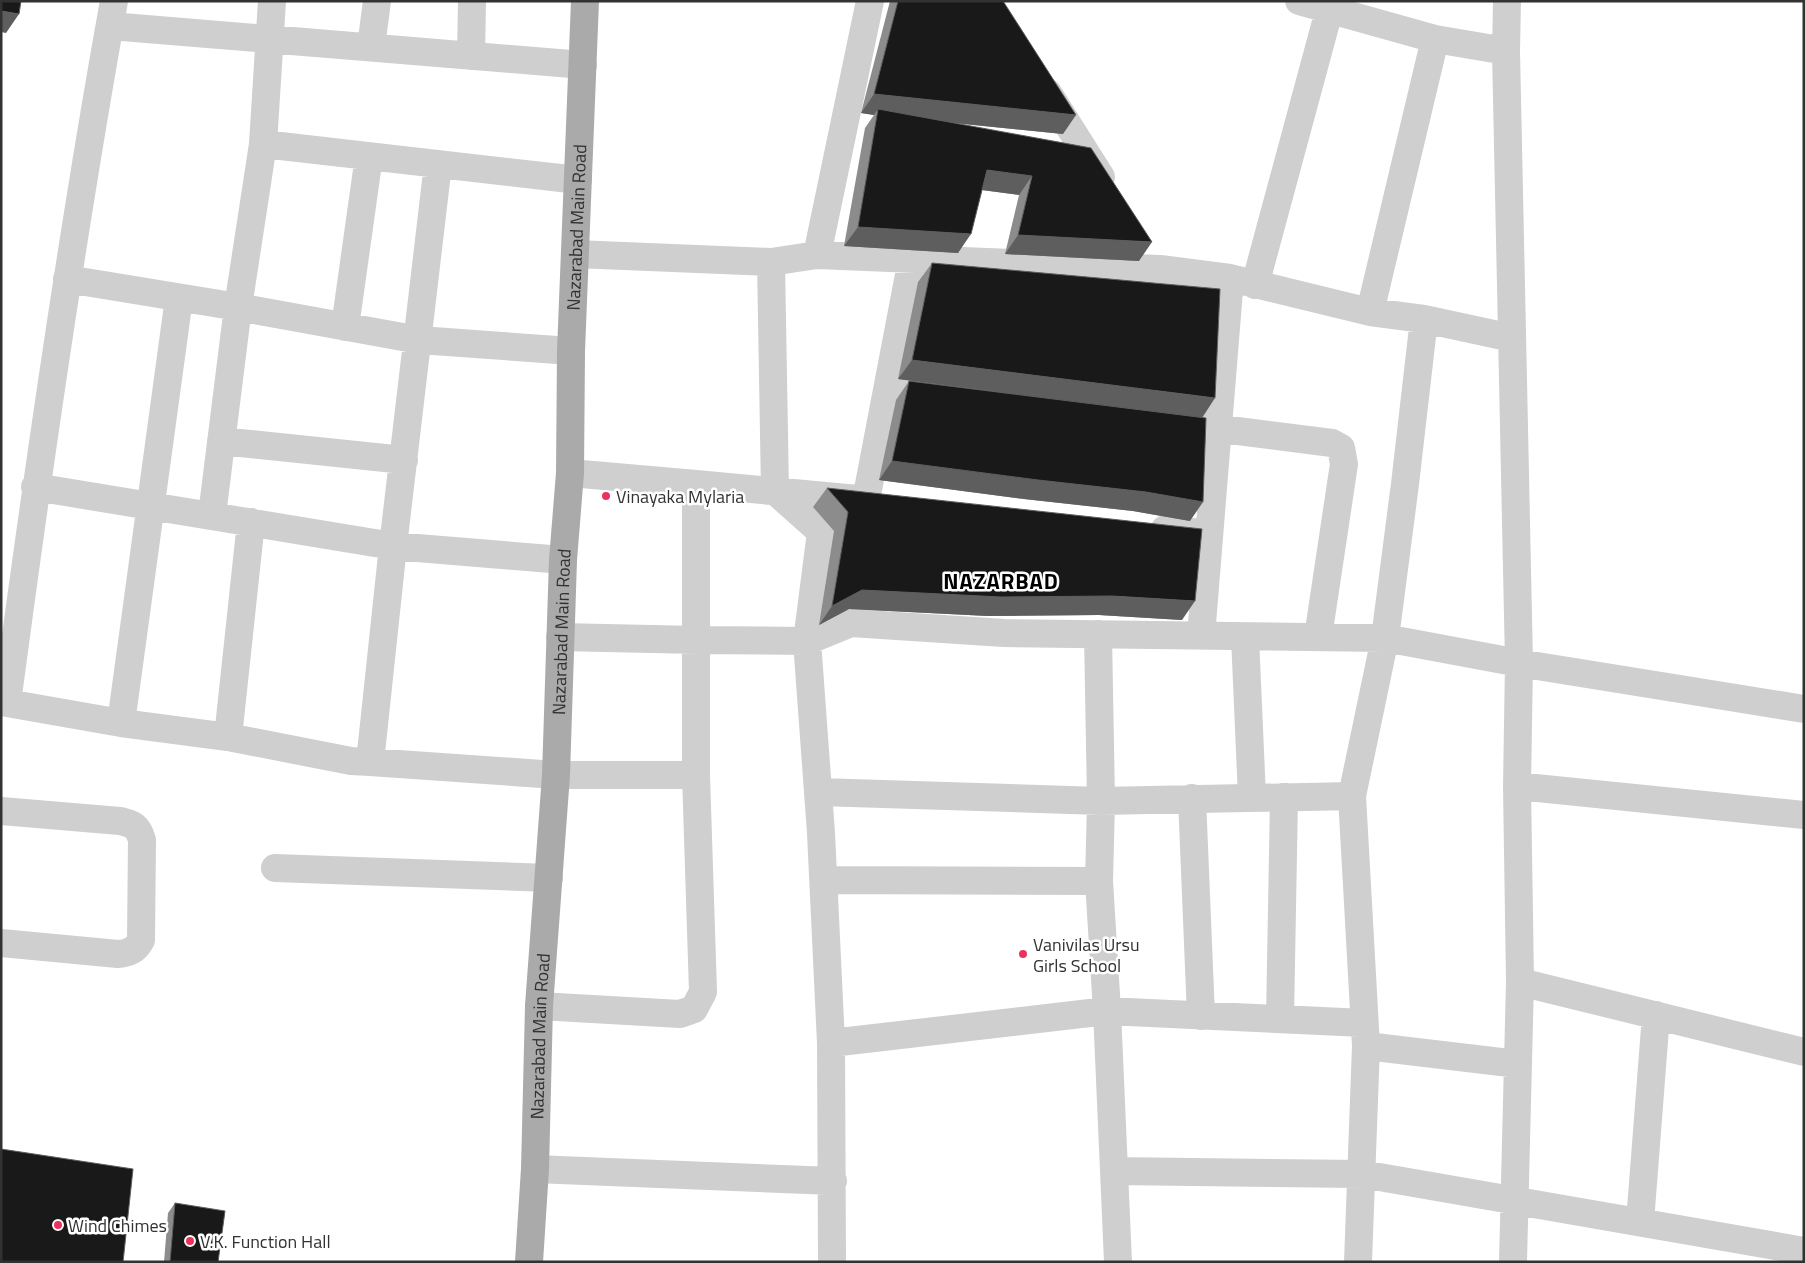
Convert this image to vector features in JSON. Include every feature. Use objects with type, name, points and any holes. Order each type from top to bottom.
[{"type":"main road","name":"Nazarabad Main Road","points":[[529,1262],[535,1169],[539,1006],[556,775],[563,560],[570,473],[571,351],[585,1]]},
{"type":"street","points":[[212,515],[238,307],[263,144],[272,1]]},
{"type":"street","points":[[371,47],[377,1]]},
{"type":"street","points":[[471,56],[472,1]]},
{"type":"street","points":[[817,255],[856,117],[870,1]]},
{"type":"street","points":[[1299,1],[1329,11],[1435,39],[1506,51]]},
{"type":"street","points":[[1507,1],[1506,51],[1519,663],[1517,786],[1520,982],[1513,1262]]},
{"type":"street","points":[[1201,636],[1218,428],[1243,282],[1329,11]]},
{"type":"street","points":[[583,64],[269,38],[112,14],[67,279],[35,487],[7,703],[121,723],[228,737],[351,761],[556,775],[696,776]]},
{"type":"street","points":[[1370,312],[1435,39]]},
{"type":"street","points":[[1036,75],[1113,197]]},
{"type":"street","points":[[263,144],[578,180]]},
{"type":"street","points":[[1053,144],[1083,148]]},
{"type":"street","points":[[345,326],[369,156]]},
{"type":"street","points":[[370,762],[393,546],[419,340],[438,164]]},
{"type":"street","points":[[1144,245],[1160,270]]},
{"type":"street","points":[[575,254],[771,262],[817,255],[1160,270],[1243,282],[1370,312],[1424,319],[1512,338]]},
{"type":"street","points":[[570,473],[876,501],[888,387],[912,259]]},
{"type":"street","points":[[771,262],[775,491],[821,532],[807,641],[819,792],[831,1043],[832,1262]]},
{"type":"street","points":[[67,279],[238,307],[419,340],[571,351]]},
{"type":"street","points":[[121,723],[179,298]]},
{"type":"street","points":[[1358,1262],[1365,1035],[1352,796],[1385,638],[1406,484],[1424,319]]},
{"type":"street","points":[[888,387],[966,397]]},
{"type":"street","points":[[1140,418],[1332,443],[1340,448],[1344,464],[1318,637]]},
{"type":"street","points":[[221,441],[404,460]]},
{"type":"street","points":[[539,1006],[680,1014],[694,1009],[703,992],[696,776],[696,484]]},
{"type":"street","points":[[35,487],[393,546],[563,560]]},
{"type":"street","points":[[228,737],[251,522]]},
{"type":"street","points":[[1141,527],[1209,534]]},
{"type":"street","points":[[560,637],[807,641],[851,623],[1004,633],[1385,638],[1519,663],[1804,710]]},
{"type":"street","points":[[1098,634],[1101,801],[1099,881],[1107,1011],[1118,1262]]},
{"type":"street","points":[[1245,636],[1252,797]]},
{"type":"street","points":[[1517,786],[1804,814]]},
{"type":"street","points":[[819,792],[1101,801],[1352,796]]},
{"type":"street","points":[[1280,1019],[1284,797]]},
{"type":"street","points":[[1192,798],[1201,1016]]},
{"type":"street","points":[[1,811],[120,820],[132,824],[139,831],[142,849],[141,940],[138,947],[128,953],[118,954],[1,943]]},
{"type":"street","points":[[275,868],[549,878]]},
{"type":"street","points":[[824,880],[1099,881]]},
{"type":"street","points":[[1520,982],[1804,1052]]},
{"type":"street","points":[[831,1043],[1107,1011],[1280,1019],[1518,1064]]},
{"type":"street","points":[[1640,1222],[1656,1015]]},
{"type":"street","points":[[535,1169],[833,1182]]},
{"type":"street","points":[[1114,1171],[1362,1174],[1804,1251]]},
{"type":"building","points":[[1,1],[21,1],[19,14],[1,11]]},
{"type":"building","points":[[898,1],[1003,1],[1076,115],[874,94]]},
{"type":"building","points":[[878,109],[1091,148],[1152,242],[1018,235],[1032,176],[987,170],[971,234],[858,227]]},
{"type":"building","points":[[932,263],[1220,289],[1215,398],[912,360]]},
{"type":"building","points":[[909,381],[1206,418],[1203,502],[1146,492],[892,461]]},
{"type":"building","points":[[827,488],[1202,529],[1195,601],[1112,596],[1001,597],[862,590],[832,606],[848,512]]},
{"type":"building","name":"Wind Chimes","points":[[1,1149],[133,1169],[123,1262],[1,1262]]},
{"type":"building","name":"V.K. Function Hall","points":[[175,1203],[225,1211],[218,1262],[170,1262]]},
{"type":"place","name":"Vinayaka Mylaria","points":[[606,496]]},
{"type":"place","name":"Vanivilas Ursu Girls School","points":[[1023,954]]},
{"type":"place","name":"Wind Chimes","points":[[58,1225]]},
{"type":"place","name":"V.K. Function Hall","points":[[190,1241]]},
{"type":"district","name":"NAZARBAD","points":[[1001,581]]}]
